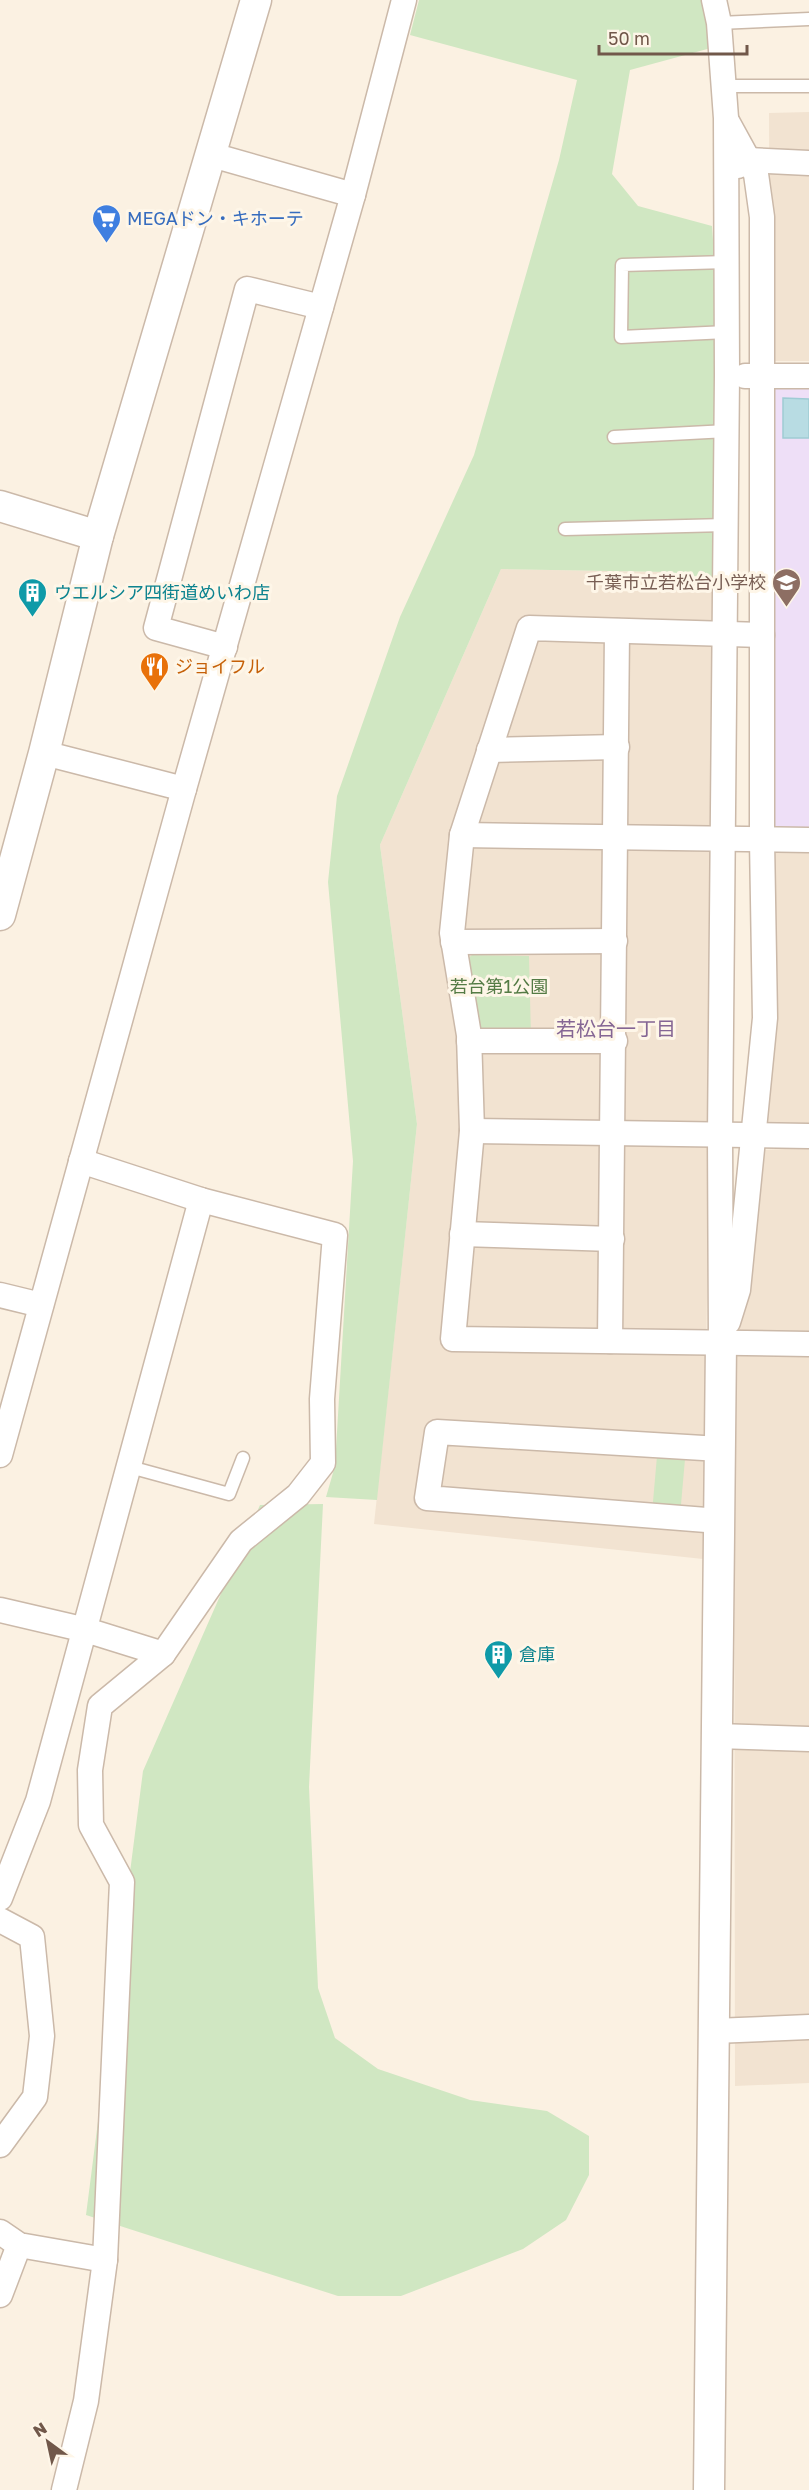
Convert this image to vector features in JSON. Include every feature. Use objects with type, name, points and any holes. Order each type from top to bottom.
[{"type":"street","points":[[0,915],[44,753],[98,536],[256,0]]},
{"type":"street","points":[[0,1455],[184,789],[353,195],[404,0]]},
{"type":"street","points":[[709,2490],[728,375],[726,118],[717,11]]},
{"type":"street","points":[[721,1342],[738,1290],[765,1018],[762,840],[762,217],[756,174],[726,118]]},
{"type":"street","points":[[212,155],[353,195]]},
{"type":"street","points":[[726,173],[748,160],[809,163]]},
{"type":"street","points":[[225,646],[156,628],[247,289],[321,307]]},
{"type":"street","points":[[728,375],[809,376]]},
{"type":"street","points":[[0,506],[98,536]]},
{"type":"street","points":[[762,635],[529,628],[462,835],[452,933],[469,1041],[472,1131],[453,1339],[809,1344]]},
{"type":"street","points":[[610,1341],[618,631]]},
{"type":"street","points":[[489,750],[617,747]]},
{"type":"street","points":[[44,753],[184,789]]},
{"type":"street","points":[[462,835],[809,840]]},
{"type":"street","points":[[453,942],[615,941]]},
{"type":"street","points":[[469,1041],[615,1041]]},
{"type":"street","points":[[472,1131],[809,1136]]},
{"type":"street","points":[[64,2490],[86,2400],[105,2260],[122,1882],[91,1825],[90,1770],[100,1706],[163,1654],[241,1542],[298,1495],[323,1462],[322,1399],[335,1235],[201,1200],[81,1161]]},
{"type":"street","points":[[0,1898],[39,1801],[201,1200]]},
{"type":"street","points":[[462,1234],[612,1239]]},
{"type":"street","points":[[0,1295],[41,1305]]},
{"type":"street","points":[[719,1521],[427,1498],[437,1432],[720,1449]]},
{"type":"street","points":[[0,1610],[86,1630],[163,1654]]},
{"type":"street","points":[[717,1736],[809,1739]]},
{"type":"street","points":[[0,1920],[32,1937],[42,2036],[35,2097],[0,2145]]},
{"type":"street","points":[[714,2031],[809,2027]]},
{"type":"street","points":[[0,2295],[10,2238],[105,2260]]},
{"type":"lane","points":[[717,11],[809,19]]},
{"type":"lane","points":[[724,86],[809,86]]},
{"type":"lane","points":[[727,262],[622,265],[621,337],[727,332]]},
{"type":"lane","points":[[614,437],[727,431]]},
{"type":"lane","points":[[565,530],[726,525]]},
{"type":"lane","points":[[130,1467],[229,1494],[243,1458]]},
{"type":"shaded area","points":[[809,112],[809,361],[770,361],[769,113]]},
{"type":"shaded area","name":"千葉市立若松台小学校","points":[[776,384],[809,384],[809,836],[776,835],[765,824],[767,392]]},
{"type":"shaded area","points":[[501,569],[718,573],[703,1559],[374,1524],[417,1124],[380,845]]},
{"type":"shaded area","points":[[769,848],[809,849],[809,1126],[760,1126]]},
{"type":"shaded area","points":[[809,1148],[809,2083],[735,2086],[734,1359],[760,1150]]},
{"type":"green space","points":[[419,0],[702,0],[711,48],[630,70],[612,174],[638,206],[712,226],[722,367],[718,573],[713,573],[713,581],[668,581],[668,572],[501,569],[380,845],[417,1124],[377,1500],[326,1497],[335,1466],[353,1161],[328,882],[337,796],[400,617],[474,455],[559,160],[577,80],[410,35]]},
{"type":"green space","name":"若台第1公園","points":[[472,955],[529,956],[531,1037],[482,1038],[465,961]]},
{"type":"green space","points":[[657,1456],[685,1459],[680,1516],[652,1513]]},
{"type":"green space","points":[[323,1504],[309,1787],[318,1988],[335,2038],[378,2069],[470,2100],[547,2111],[589,2136],[589,2175],[566,2220],[523,2249],[401,2296],[338,2296],[86,2215],[143,1771],[260,1505]]},
{"type":"water","points":[[783,398],[809,399],[809,438],[783,438]]},
{"type":"place","name":"MEGAドン・キホーテ","points":[[106,244]]},
{"type":"place","name":"千葉市立若松台小学校","points":[[787,608]]},
{"type":"place","name":"ウエルシア四街道めいわ店","points":[[33,618]]},
{"type":"place","name":"ジョイフル","points":[[154,692]]},
{"type":"place","name":"倉庫","points":[[498,1680]]},
{"type":"district","name":"若松台一丁目","points":[[616,1028]]}]
